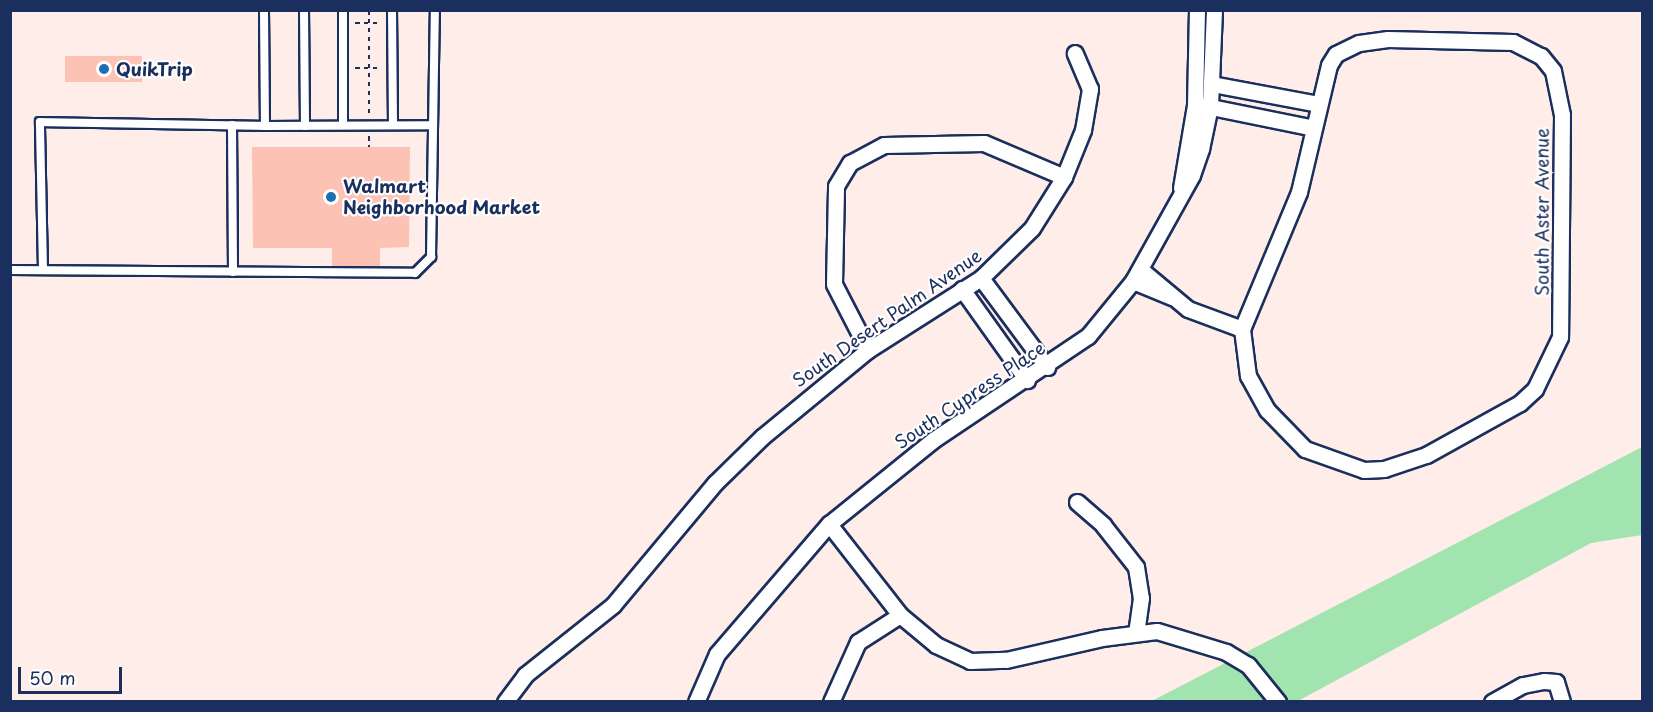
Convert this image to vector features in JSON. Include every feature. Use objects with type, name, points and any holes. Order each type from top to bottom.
[{"type":"street","name":"South Cypress Place","points":[[1197,10],[1202,105]]},
{"type":"street","name":"South Cypress Place","points":[[696,702],[717,654],[829,524],[933,440],[1047,367],[1088,336],[1136,275],[1181,188],[1202,105],[1212,84],[1214,10]]},
{"type":"street","name":"South Aster Avenue","points":[[1242,329],[1248,376],[1267,410],[1305,449],[1364,470],[1407,463],[1496,419],[1535,389],[1546,372],[1560,337],[1562,115],[1557,82],[1541,56],[1513,42],[1485,40],[1388,39],[1359,43],[1336,54],[1323,77],[1319,104]]},
{"type":"street","name":"South Desert Palm Avenue","points":[[505,702],[516,682],[613,605],[715,483],[762,437],[868,350],[981,278],[1032,228],[1064,177],[1083,130],[1090,89],[1075,53]]},
{"type":"street","points":[[1136,275],[1203,317],[1242,329],[1287,226],[1319,104],[1212,84]]},
{"type":"street","points":[[1242,112],[1246,89]]},
{"type":"street","points":[[1202,105],[1314,128]]},
{"type":"street","points":[[868,350],[834,284],[833,208],[836,186],[850,163],[884,145],[984,143],[1064,177]]},
{"type":"street","points":[[981,278],[1047,367]]},
{"type":"street","points":[[962,289],[1027,380]]},
{"type":"street","points":[[1077,502],[1103,525],[1136,567],[1141,598],[1136,633]]},
{"type":"street","points":[[829,524],[900,615],[936,645],[978,662],[1136,633],[1176,634],[1226,652],[1248,665],[1278,702]]},
{"type":"street","points":[[831,702],[858,642],[900,615]]},
{"type":"street","points":[[1492,702],[1532,682],[1556,682],[1562,702]]},
{"type":"lane","points":[[264,10],[265,126]]},
{"type":"lane","points":[[304,10],[305,126]]},
{"type":"lane","points":[[343,10],[343,125]]},
{"type":"lane","points":[[392,10],[393,125]]},
{"type":"lane","points":[[10,270],[415,273],[431,257],[431,125],[435,10]]},
{"type":"lane","points":[[43,270],[40,122],[265,126],[431,125]]},
{"type":"lane","points":[[232,125],[233,272]]},
{"type":"path","points":[[369,10],[369,147]]},
{"type":"path","points":[[343,22],[392,23]]},
{"type":"path","points":[[343,68],[393,68]]},
{"type":"green space","points":[[1642,447],[1642,535],[1591,543],[1298,701],[1150,702]]},
{"type":"building","name":"QuikTrip","points":[[65,56],[142,56],[142,82],[65,82]]},
{"type":"building","name":"Walmart Neighborhood Market","points":[[252,147],[410,147],[409,247],[380,248],[380,266],[332,266],[332,248],[253,248]]},
{"type":"place","name":"QuikTrip","points":[[104,69]]},
{"type":"place","name":"Walmart Neighborhood Market","points":[[331,197]]}]
